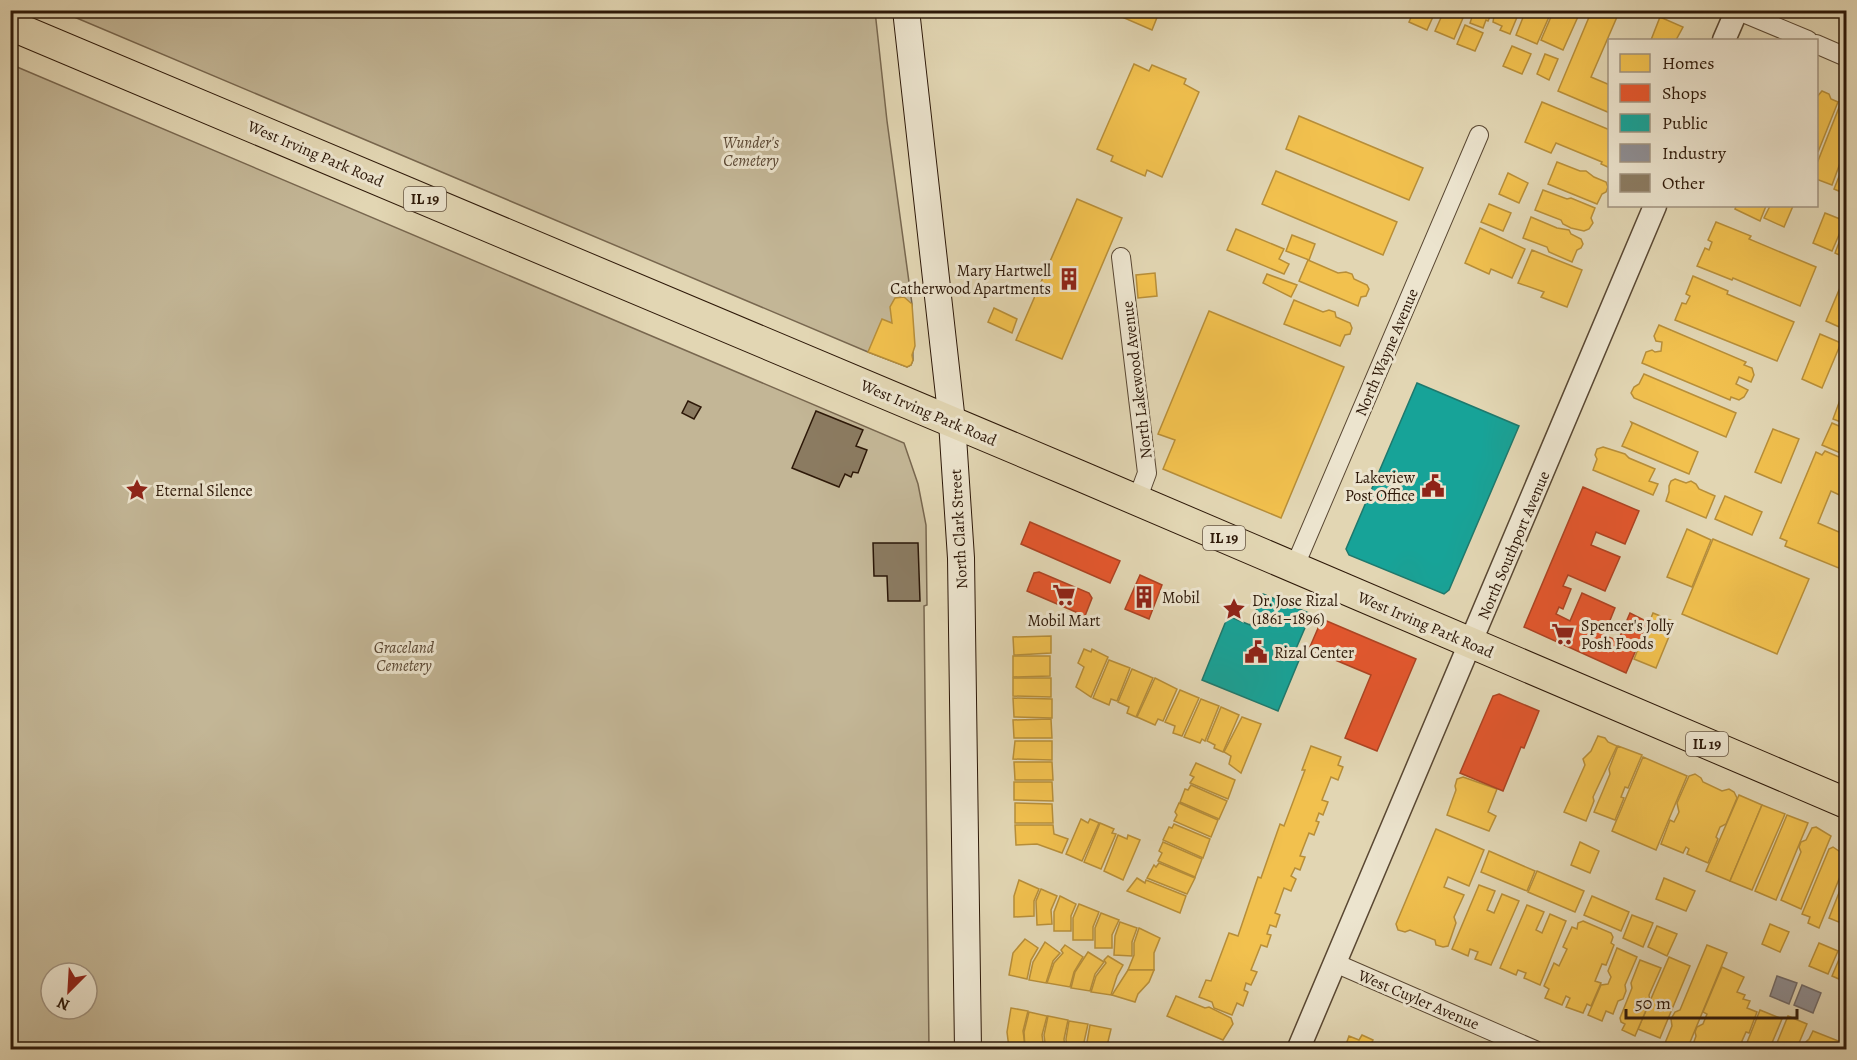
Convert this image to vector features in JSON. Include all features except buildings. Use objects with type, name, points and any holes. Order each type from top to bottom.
[{"type":"main road","name":"North Clark Street","points":[[906,10],[952,422],[962,581],[968,1050]]},
{"type":"main road","name":"West Irving Park Road","points":[[10,25],[1137,500],[1846,803]]},
{"type":"street","points":[[1724,39],[1736,11],[1806,39]]},
{"type":"street","points":[[1818,45],[1846,57]]},
{"type":"street","name":"North Wayne Avenue","points":[[1294,568],[1479,135]]},
{"type":"street","name":"North Southport Avenue","points":[[1298,1050],[1655,207]]},
{"type":"street","name":"North Lakewood Avenue","points":[[1121,257],[1147,473],[1137,500]]},
{"type":"street","name":"West Cuyler Avenue","points":[[1335,963],[1535,1050]]},
{"type":"green space","name":"Wunder's Cemetery","points":[[60,11],[875,11],[887,121],[912,304],[913,360],[911,365],[907,367],[868,352]]},
{"type":"green space","name":"Graceland Cemetery","points":[[10,64],[904,443],[918,484],[926,525],[927,605],[924,606],[929,1049],[11,1049]]},
{"type":"place","name":"Mary Hartwell Catherwood Apartments","points":[[1069,279]]},
{"type":"place","name":"Lakeview Post Office","points":[[1433,486]]},
{"type":"place","name":"Eternal Silence","points":[[137,490]]},
{"type":"place","name":"Mobil Mart","points":[[1064,595]]},
{"type":"place","name":"Mobil","points":[[1144,597]]},
{"type":"place","name":"Dr. Jose Rizal (1861–1896)","points":[[1234,609]]},
{"type":"place","name":"Spencer's Jolly Posh Foods","points":[[1563,634]]},
{"type":"place","name":"Rizal Center","points":[[1256,652]]}]
